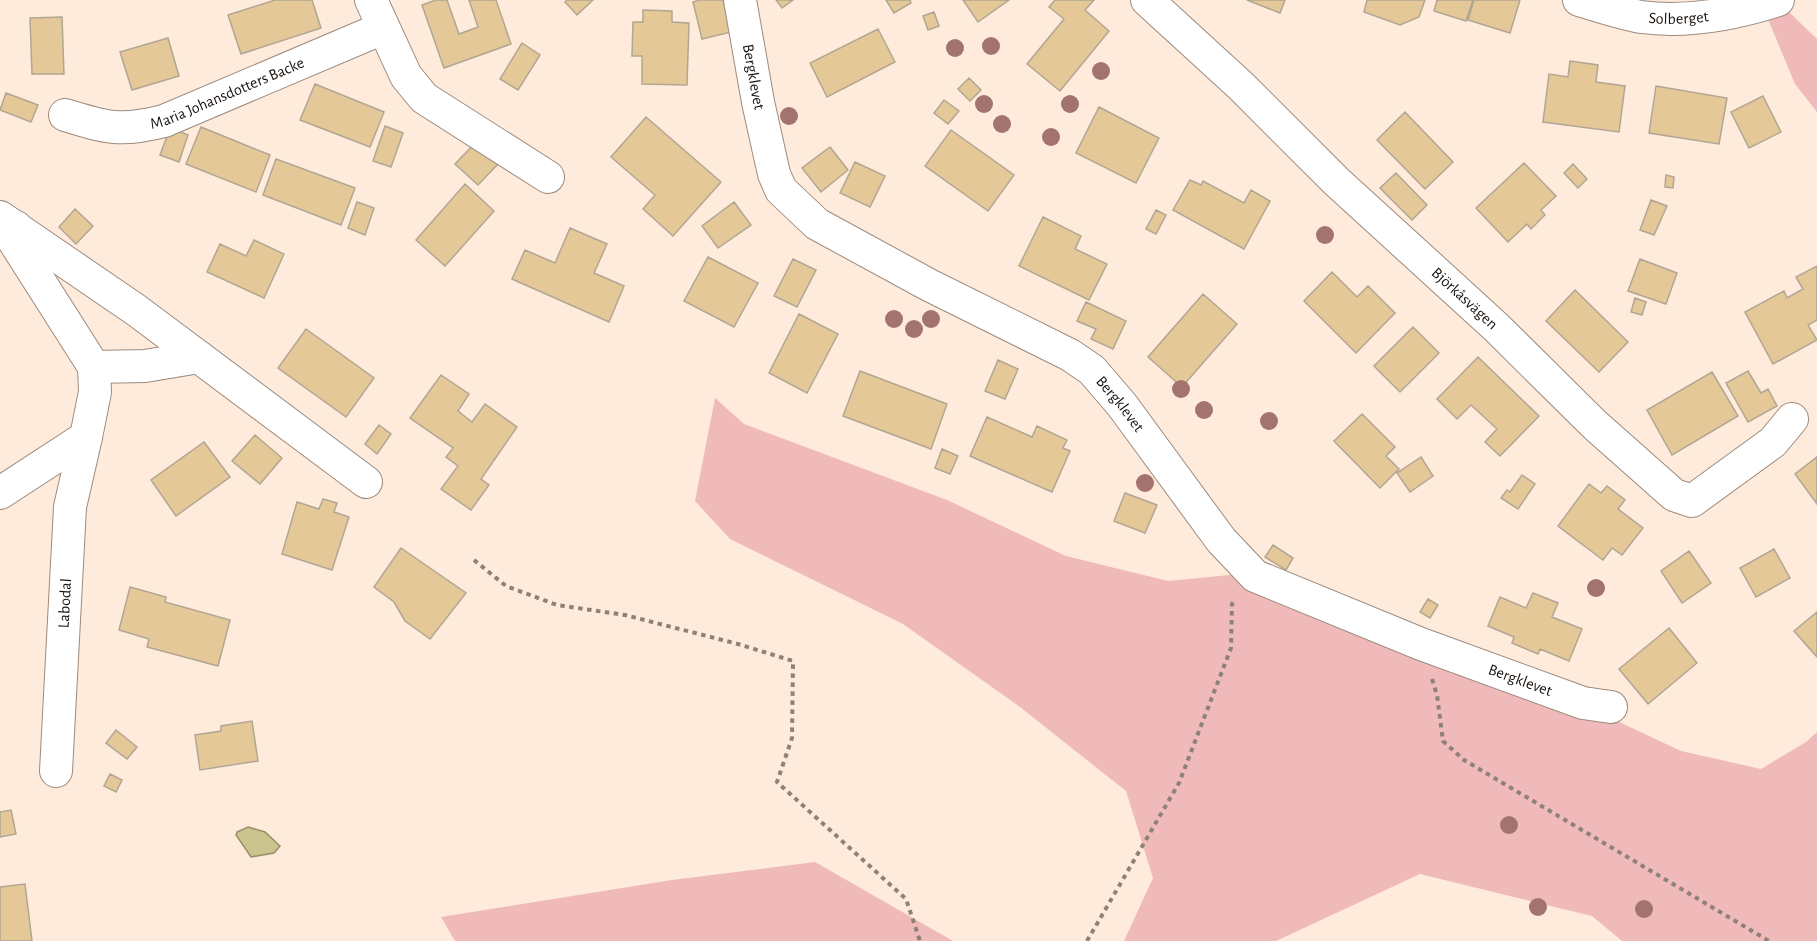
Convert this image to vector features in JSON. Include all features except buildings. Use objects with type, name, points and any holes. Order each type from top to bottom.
[{"type":"street","name":"Bergklevet","points":[[740,0],[774,174],[782,190],[817,224],[929,285],[1070,355],[1092,370],[1122,405],[1221,540],[1255,576],[1420,644],[1583,703],[1611,707]]},
{"type":"street","name":"Björkåsvägen","points":[[1147,0],[1241,86],[1336,181],[1496,327],[1595,426],[1674,495],[1692,501],[1773,442],[1792,419]]},
{"type":"street","name":"Solberget","points":[[1578,0],[1641,17],[1668,18],[1704,17],[1778,0]]},
{"type":"street","name":"Maria Johansdotters Backe","points":[[65,115],[109,129],[138,128],[164,121],[377,14],[406,76],[424,98],[548,177]]},
{"type":"street","points":[[8,222],[12,238],[94,367],[145,366],[199,357]]},
{"type":"street","points":[[8,222],[199,357],[366,482]]},
{"type":"street","name":"Labodal","points":[[56,771],[70,507],[95,392],[94,367]]},
{"type":"street","points":[[5,485],[86,437]]},
{"type":"path","points":[[474,560],[506,586],[557,605],[625,615],[793,662],[792,738],[777,782],[906,899],[920,941]]},
{"type":"path","points":[[1087,941],[1179,783],[1231,648],[1232,604],[1255,576]]},
{"type":"path","points":[[1420,644],[1437,694],[1443,741],[1464,760],[1769,941]]},
{"type":"shaded area","points":[[1765,12],[1790,13],[1817,39],[1817,112],[1795,84]]},
{"type":"shaded area","points":[[715,398],[744,424],[947,500],[1066,556],[1168,581],[1240,574],[1617,721],[1681,751],[1761,769],[1806,742],[1817,732],[1817,941],[1622,941],[1592,916],[1420,874],[1276,941],[1124,941],[1153,878],[1126,791],[1020,707],[903,624],[730,539],[695,501]]},
{"type":"shaded area","points":[[248,827],[265,832],[280,846],[274,853],[251,857],[236,835],[237,832]]},
{"type":"shaded area","points":[[815,862],[953,941],[455,941],[441,917],[672,880]]}]
